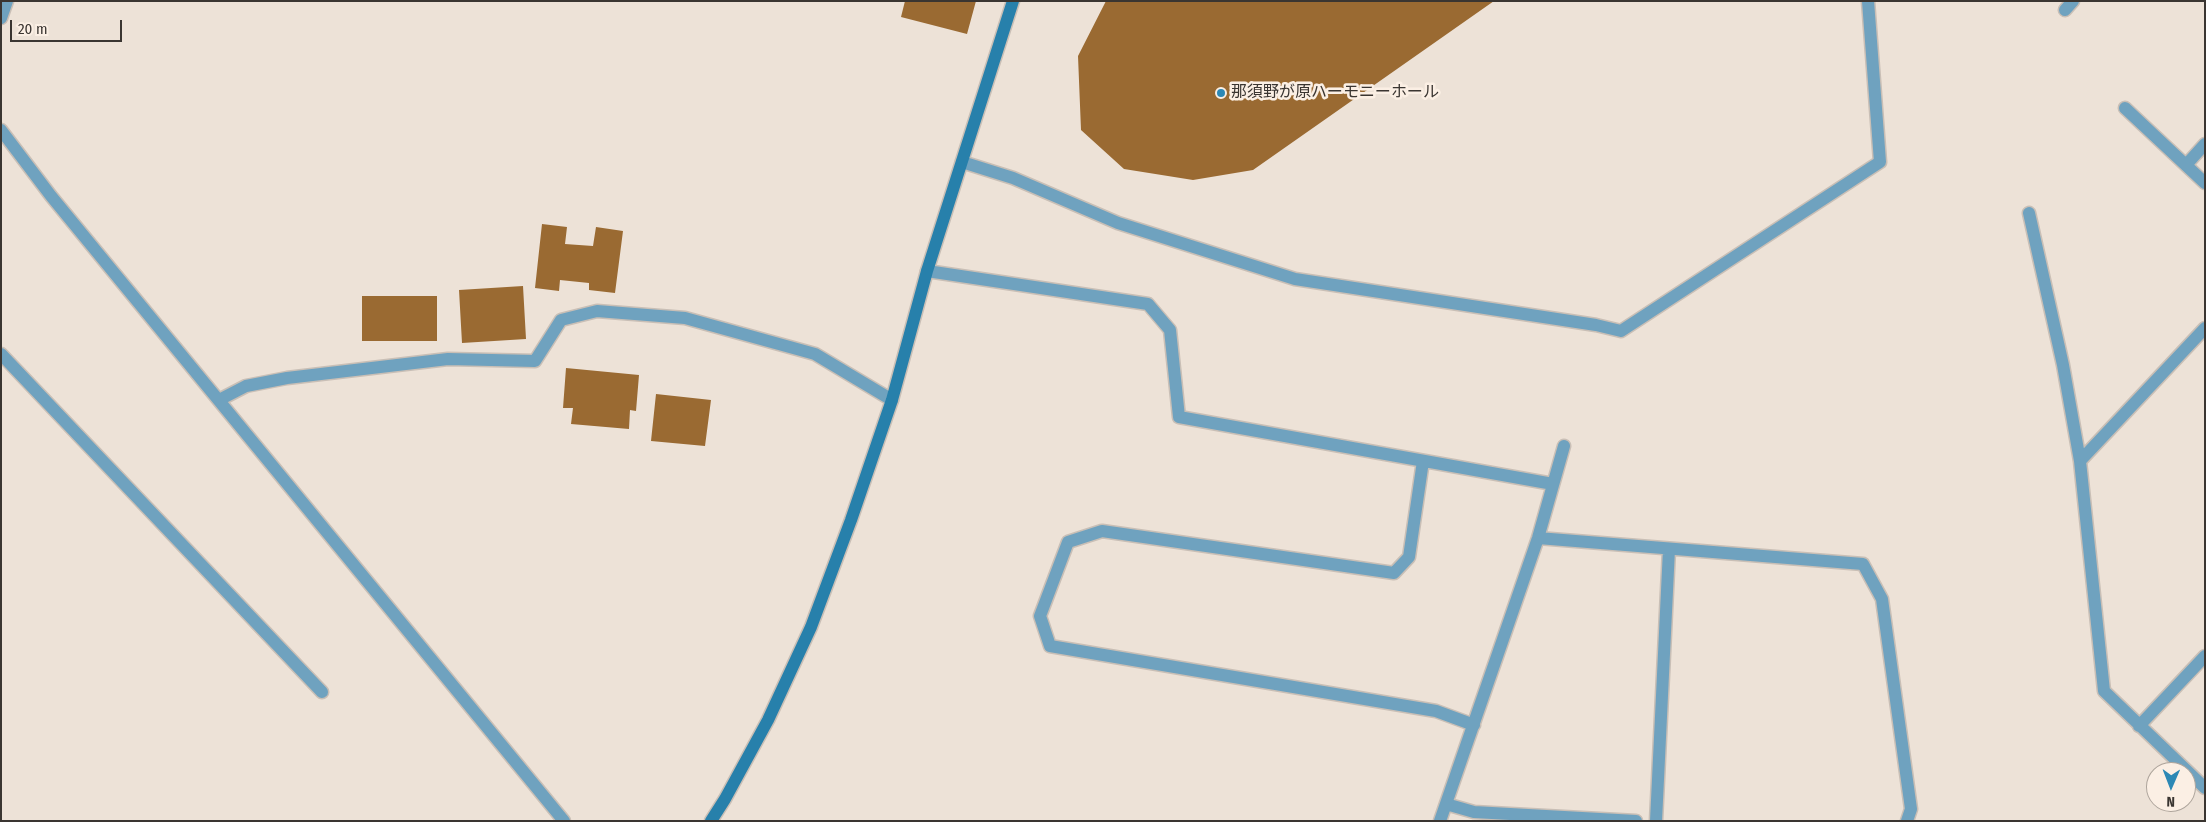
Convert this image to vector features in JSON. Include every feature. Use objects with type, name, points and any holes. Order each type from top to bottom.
[{"type":"street","points":[[1,18],[6,1]]},
{"type":"street","points":[[711,821],[768,720],[811,627],[851,520],[892,400],[928,271],[1013,1]]},
{"type":"street","points":[[962,162],[1013,178],[1118,223],[1295,279],[1596,324],[1621,331],[1880,162],[1868,1]]},
{"type":"street","points":[[2125,108],[2205,183]]},
{"type":"street","points":[[1,130],[51,196],[564,821]]},
{"type":"street","points":[[2186,165],[2205,144]]},
{"type":"street","points":[[2029,213],[2063,364],[2080,461],[2104,691],[2205,788]]},
{"type":"street","points":[[928,271],[1148,304],[1170,330],[1179,417],[1553,484]]},
{"type":"street","points":[[219,400],[246,386],[287,378],[448,359],[535,361],[561,320],[597,312],[685,318],[815,354],[892,400]]},
{"type":"street","points":[[2080,461],[2205,328]]},
{"type":"street","points":[[1,354],[322,692]]},
{"type":"street","points":[[1440,821],[1538,538],[1564,446]]},
{"type":"street","points":[[1423,461],[1409,557],[1394,573],[1102,531],[1068,542],[1040,616],[1050,646],[1436,711],[1474,725]]},
{"type":"street","points":[[1538,538],[1863,564],[1882,599],[1911,809],[1907,821]]},
{"type":"street","points":[[1656,821],[1669,549]]},
{"type":"street","points":[[2139,726],[2205,656]]},
{"type":"street","points":[[1446,804],[1474,812],[1636,821]]},
{"type":"building","points":[[905,1],[976,1],[967,34],[901,17]]},
{"type":"building","name":"那須野が原ハーモニーホール","points":[[1106,1],[1494,1],[1253,170],[1193,180],[1124,169],[1081,130],[1078,56]]},
{"type":"building","points":[[542,224],[567,227],[565,244],[593,246],[596,227],[623,231],[615,293],[589,290],[589,283],[560,280],[559,291],[535,288]]},
{"type":"building","points":[[523,286],[526,339],[462,343],[459,290]]},
{"type":"building","points":[[362,296],[437,296],[437,341],[362,341]]},
{"type":"building","points":[[566,368],[639,375],[636,411],[630,410],[629,429],[571,424],[573,408],[563,408]]},
{"type":"building","points":[[656,394],[711,400],[705,446],[651,441]]},
{"type":"place","name":"那須野が原ハーモニーホール","points":[[1221,93]]}]
